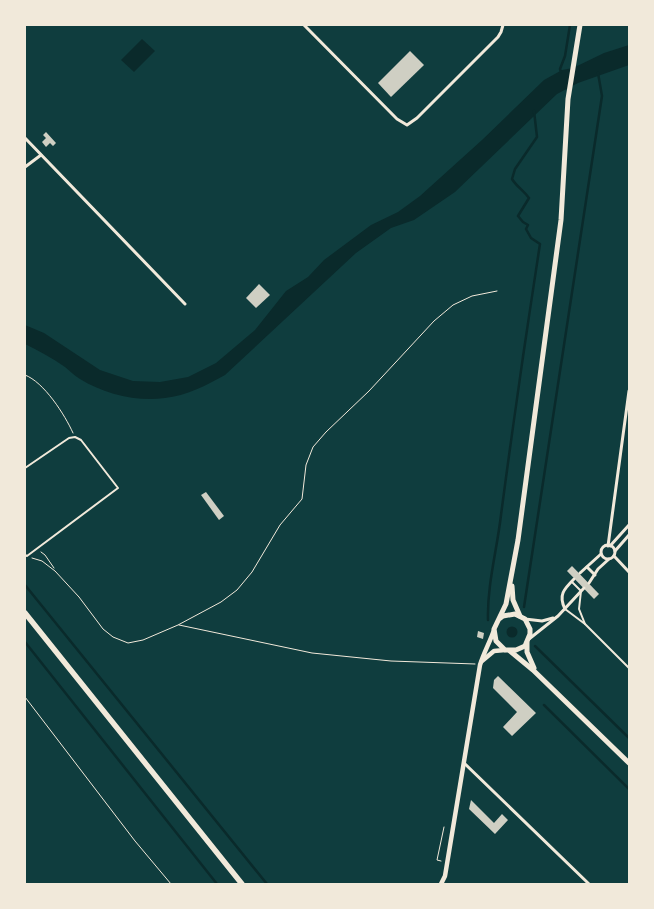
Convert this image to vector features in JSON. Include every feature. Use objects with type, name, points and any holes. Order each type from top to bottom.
[{"type":"main road","points":[[580,25],[568,100],[561,220],[512,581],[505,609],[494,629],[496,641],[541,677],[629,762]]},
{"type":"main road","points":[[512,581],[513,600],[530,629],[527,652],[529,659],[541,677]]},
{"type":"main road","points":[[25,614],[242,884]]},
{"type":"main road","points":[[499,619],[509,614],[522,618]]},
{"type":"main road","points":[[507,650],[519,649],[528,641]]},
{"type":"street","points":[[304,25],[397,119],[407,125],[417,118],[491,44],[503,26]]},
{"type":"street","points":[[25,138],[185,304]]},
{"type":"street","points":[[25,167],[41,155]]},
{"type":"street","points":[[609,546],[629,391]]},
{"type":"street","points":[[580,573],[602,554],[603,548],[609,546],[629,525]]},
{"type":"street","points":[[614,551],[629,536]]},
{"type":"street","points":[[609,546],[614,551],[614,556],[629,572]]},
{"type":"street","points":[[602,554],[605,558],[609,559]]},
{"type":"street","points":[[589,583],[595,574],[614,556]]},
{"type":"street","points":[[587,567],[595,574]]},
{"type":"street","points":[[564,609],[562,594],[573,580]]},
{"type":"street","points":[[528,641],[558,616],[582,590]]},
{"type":"street","points":[[522,618],[542,621],[558,616]]},
{"type":"street","points":[[441,884],[445,876],[481,664],[494,629]]},
{"type":"street","points":[[481,664],[484,658],[494,651],[507,650]]},
{"type":"street","points":[[464,763],[589,884]]},
{"type":"lane","points":[[25,468],[69,438],[75,437],[81,440],[118,488],[26,555]]},
{"type":"lane","points":[[573,580],[582,590],[579,609],[585,624]]},
{"type":"lane","points":[[564,609],[585,624],[629,668]]},
{"type":"path","points":[[26,555],[42,561],[55,571],[79,597],[103,628],[113,637],[128,642],[143,640],[178,625],[221,602],[236,590],[252,572],[280,525],[302,499],[306,465],[314,447],[326,432],[369,391],[434,321],[454,305],[472,296],[497,291]]},
{"type":"path","points":[[25,375],[47,392],[68,422],[75,437]]},
{"type":"path","points":[[34,551],[45,555],[55,571]]},
{"type":"path","points":[[178,625],[312,653],[391,661],[481,664]]},
{"type":"path","points":[[25,697],[135,841],[171,884]]},
{"type":"path","points":[[444,827],[437,860],[447,862]]},
{"type":"water","points":[[142,39],[155,51],[134,72],[121,60]]},
{"type":"water","points":[[629,45],[629,65],[578,83],[557,94],[455,192],[414,220],[391,228],[356,253],[225,375],[211,383],[173,397],[143,399],[121,396],[89,384],[65,367],[25,344],[25,325],[44,333],[100,370],[133,381],[160,382],[188,377],[216,363],[255,330],[286,291],[308,277],[324,260],[371,225],[398,212],[420,196],[544,80],[562,70],[573,68],[604,53]]},
{"type":"water","points":[[512,626],[518,632],[512,638],[506,632]]},
{"type":"building","points":[[410,51],[424,65],[391,97],[378,83]]},
{"type":"building","points":[[46,132],[56,143],[53,146],[50,143],[46,147],[42,142],[46,138],[43,135]]},
{"type":"building","points":[[259,284],[270,295],[256,308],[246,298]]},
{"type":"building","points":[[206,492],[224,516],[219,520],[201,495]]},
{"type":"building","points":[[572,566],[599,594],[594,599],[567,571]]},
{"type":"building","points":[[478,631],[484,633],[483,639],[477,637]]},
{"type":"building","points":[[498,676],[536,713],[512,736],[503,727],[517,712],[493,688],[494,680]]},
{"type":"building","points":[[471,800],[494,823],[502,814],[508,820],[495,834],[469,809]]},
{"type":"waterway","points":[[561,72],[560,69],[565,56],[570,25]]},
{"type":"waterway","points":[[524,607],[602,96],[598,73]]},
{"type":"waterway","points":[[488,620],[491,581],[540,244],[531,238],[526,229],[528,225],[518,216],[529,198],[512,179],[515,169],[537,137],[534,111]]},
{"type":"waterway","points":[[25,585],[267,884]]},
{"type":"waterway","points":[[25,642],[217,884]]},
{"type":"waterway","points":[[535,646],[629,738]]},
{"type":"waterway","points":[[544,705],[629,789]]}]
